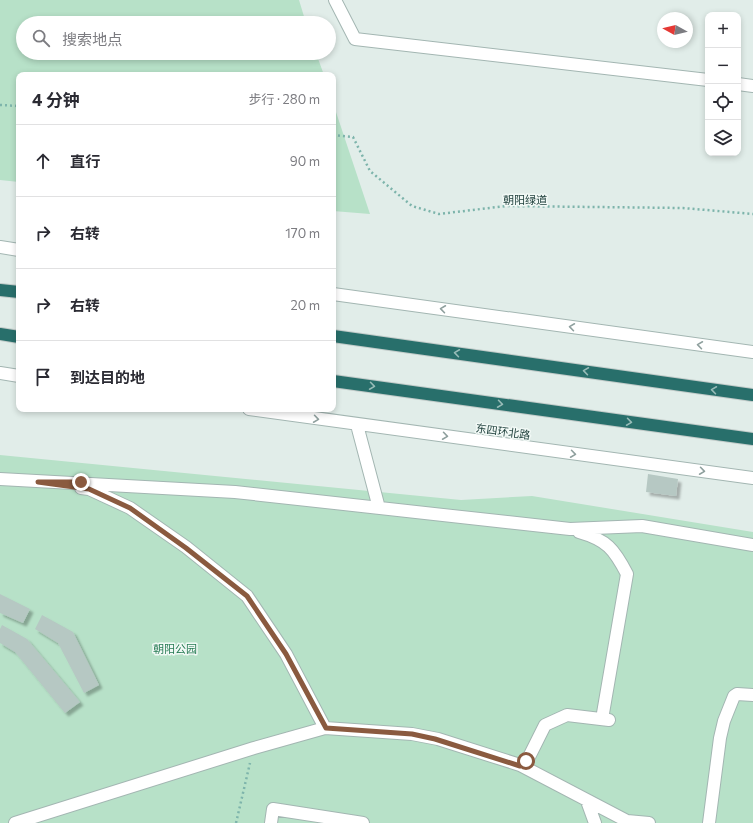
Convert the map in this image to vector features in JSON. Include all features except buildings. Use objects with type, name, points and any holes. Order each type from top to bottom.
[{"type":"highway","points":[[0,290],[16,292]]},
{"type":"highway","points":[[0,334],[16,337]]},
{"type":"highway","points":[[336,336],[753,395]]},
{"type":"highway","points":[[336,381],[753,439]]},
{"type":"street","points":[[334,0],[355,39],[705,80]]},
{"type":"street","points":[[741,84],[753,86]]},
{"type":"street","points":[[0,247],[16,250]]},
{"type":"street","points":[[336,294],[753,352]]},
{"type":"street","points":[[0,373],[16,376]]},
{"type":"street","name":"东四环北路","points":[[269,412],[753,478]]},
{"type":"street","points":[[357,425],[379,508]]},
{"type":"street","points":[[0,479],[38,482],[89,489],[130,508],[186,548],[247,596],[286,654],[326,728]]},
{"type":"street","points":[[38,482],[66,482],[235,492],[570,529],[642,526],[753,545]]},
{"type":"street","points":[[520,766],[526,761],[544,725],[567,715],[605,720],[627,574],[616,553],[597,537],[570,529]]},
{"type":"street","points":[[709,823],[724,721],[734,696],[737,694],[753,695]]},
{"type":"street","points":[[15,823],[254,748],[326,728],[412,734],[435,739],[520,766],[627,821],[649,823]]},
{"type":"street","points":[[587,801],[595,823]]},
{"type":"street","points":[[271,823],[273,809],[362,823]]},
{"type":"path","points":[[0,105],[16,106]]},
{"type":"path","name":"朝阳绿道","points":[[336,135],[353,137],[370,171],[412,206],[440,214],[506,206],[683,208],[753,214]]},
{"type":"path","points":[[236,823],[254,748]]},
{"type":"green space","points":[[0,0],[299,0],[304,16],[16,16],[16,60],[319,60],[323,72],[16,72],[16,182],[0,180]]},
{"type":"green space","points":[[336,112],[370,214],[336,211]]},
{"type":"green space","name":"朝阳公园","points":[[0,455],[461,500],[532,496],[753,532],[753,823],[0,823]]},
{"type":"route","points":[[81,482],[38,482],[89,489],[130,508],[186,548],[247,596],[286,654],[326,728],[412,734],[438,739],[520,766],[526,761]]}]
